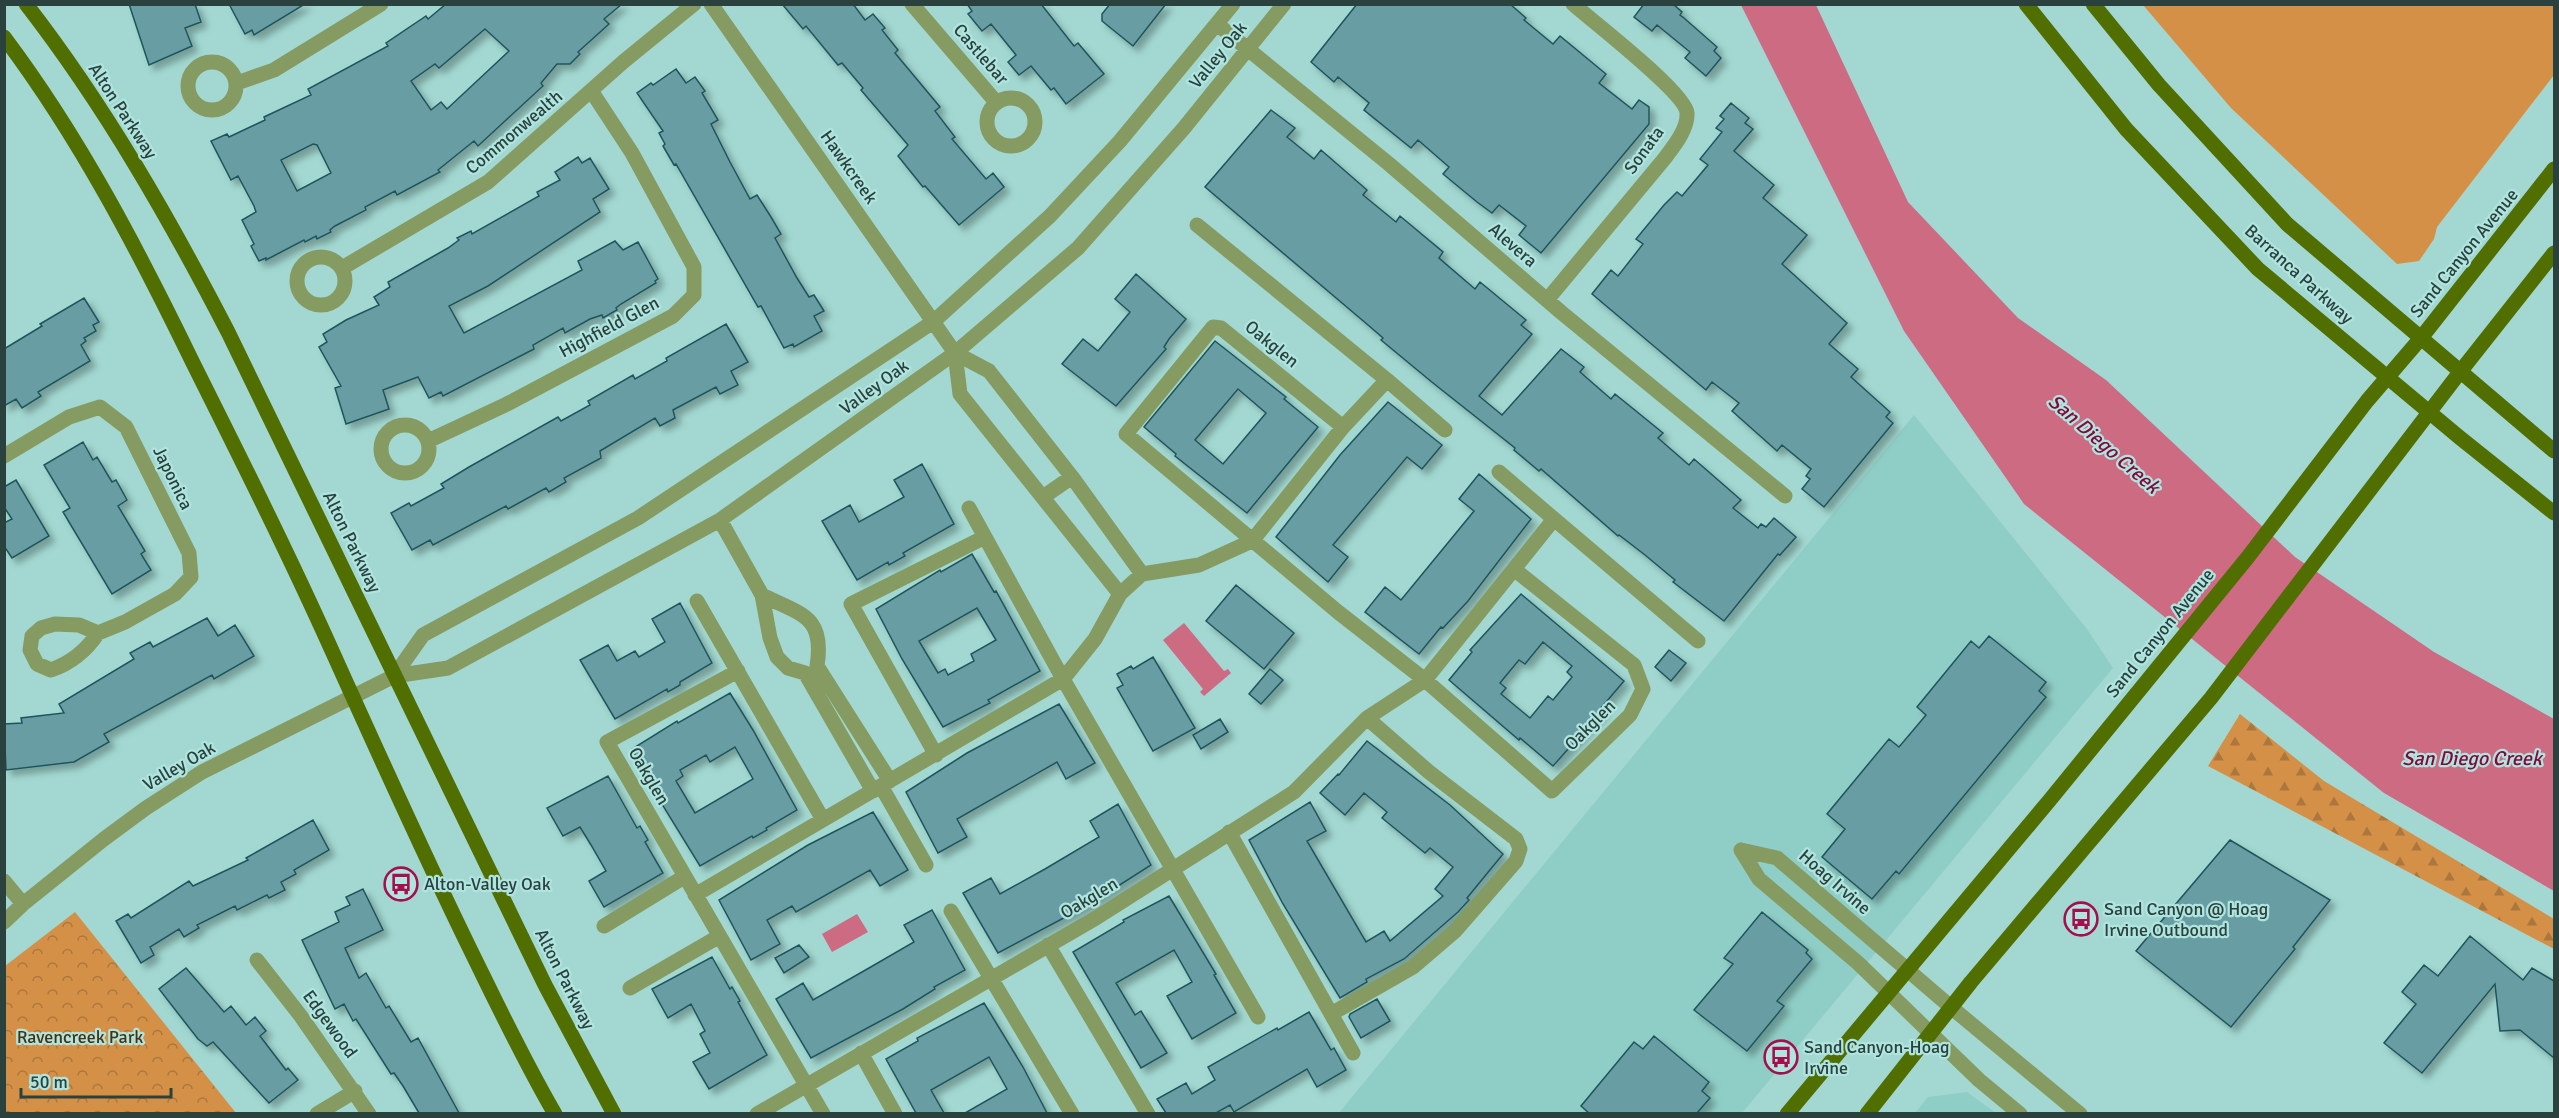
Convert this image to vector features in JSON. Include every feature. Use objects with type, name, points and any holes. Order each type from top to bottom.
[{"type":"main road","name":"Alton Parkway","points":[[26,4],[106,118],[187,253],[233,342],[545,985],[614,1113]]},
{"type":"main road","name":"Barranca Parkway","points":[[2026,4],[2126,129],[2258,269],[2554,513]]},
{"type":"main road","name":"Barranca Parkway","points":[[2093,4],[2159,85],[2287,224],[2554,451]]},
{"type":"main road","points":[[4,37],[75,141],[139,253],[332,650],[482,974],[555,1113]]},
{"type":"main road","name":"Sand Canyon Avenue","points":[[1787,1113],[2049,801],[2297,494],[2388,376],[2421,338],[2554,169]]},
{"type":"main road","points":[[1867,1113],[2211,698],[2429,412],[2554,253]]},
{"type":"street","points":[[237,83],[274,70],[381,4]]},
{"type":"street","name":"Commonwealth","points":[[342,268],[488,182],[592,92],[623,62],[694,4]]},
{"type":"street","name":"Hawkcreek","points":[[711,4],[955,353]]},
{"type":"street","name":"Castlebar","points":[[912,4],[996,102]]},
{"type":"street","name":"Valley Oak","points":[[394,676],[423,635],[638,518],[933,322],[1050,216],[1120,141],[1233,4]]},
{"type":"street","name":"Valley Oak","points":[[4,922],[104,839],[146,808],[202,772],[394,676],[448,668],[720,520],[955,353],[1078,249],[1184,128],[1284,4]]},
{"type":"street","name":"Sonata","points":[[1547,300],[1665,158],[1675,144],[1687,117],[1683,102],[1652,71],[1573,4]]},
{"type":"street","name":"Alevera","points":[[1217,24],[1389,164],[1547,300],[1785,496]]},
{"type":"street","name":"Highfield Glen","points":[[428,441],[507,404],[673,316],[694,294],[694,267],[632,153],[592,92]]},
{"type":"street","points":[[1197,225],[1445,430]]},
{"type":"street","name":"Oakglen","points":[[1343,427],[1221,328],[1213,327],[1126,434],[1252,541],[1425,681],[1551,791],[1630,715],[1643,689],[1634,666],[1515,570]]},
{"type":"street","points":[[955,353],[989,371],[1072,477],[1142,574]]},
{"type":"street","points":[[955,353],[960,394],[1120,594]]},
{"type":"street","points":[[695,895],[822,818],[882,786],[1063,680],[1095,639],[1120,594],[1142,574],[1199,565],[1252,541],[1343,427],[1387,380]]},
{"type":"street","name":"Japonica","points":[[4,456],[69,417],[100,407],[126,427],[189,553],[191,577],[175,594],[126,622],[98,633]]},
{"type":"street","points":[[1499,472],[1698,641]]},
{"type":"street","points":[[1043,497],[1072,477]]},
{"type":"street","points":[[969,508],[1063,680],[1175,869],[1258,1017]]},
{"type":"street","name":"Oakglen","points":[[757,1113],[1048,945],[1175,869],[1294,792],[1367,718],[1425,681],[1554,519]]},
{"type":"street","points":[[720,520],[762,595],[770,638],[777,657],[788,668],[811,670]]},
{"type":"street","points":[[936,755],[851,604],[985,537]]},
{"type":"street","points":[[762,595],[808,619],[818,630],[820,650],[811,670]]},
{"type":"street","points":[[697,601],[822,818]]},
{"type":"street","points":[[811,670],[882,786],[926,865]]},
{"type":"street","name":"Oakglen","points":[[738,671],[607,742],[718,937],[823,1113]]},
{"type":"street","points":[[1331,1014],[1413,967],[1455,931],[1516,861],[1520,849],[1516,839],[1429,772],[1367,718]]},
{"type":"street","points":[[1229,832],[1353,1053]]},
{"type":"street","name":"Hoag Irvine","points":[[2020,1113],[1979,1080],[1858,963],[1759,879],[1742,850],[1777,858],[1952,1008],[2080,1113]]},
{"type":"street","points":[[604,926],[684,877]]},
{"type":"street","points":[[4,881],[23,904]]},
{"type":"street","points":[[951,911],[1072,1113]]},
{"type":"street","points":[[630,988],[718,937]]},
{"type":"street","points":[[1048,945],[1148,1113]]},
{"type":"street","name":"Edgewood","points":[[257,960],[355,1090],[369,1113]]},
{"type":"street","points":[[861,1053],[895,1113]]},
{"type":"street","points":[[316,1113],[355,1090]]},
{"type":"shaded area","points":[[1914,415],[2087,629],[2113,668],[1742,1113],[1338,1114]]},
{"type":"shaded area","points":[[1967,1092],[1996,1113],[1915,1113],[1928,1097]]},
{"type":"green space","points":[[2143,5],[2554,5],[2554,75],[2437,227],[2434,239],[2419,261],[2397,264],[2231,108]]},
{"type":"green space","points":[[2240,714],[2324,781],[2554,919],[2554,949],[2208,766]]},
{"type":"green space","name":"Ravencreek Park","points":[[75,912],[236,1113],[5,1113],[5,966]]},
{"type":"water","name":"San Diego Creek","points":[[1741,5],[1816,5],[1908,202],[2018,318],[2106,380],[2295,557],[2434,652],[2554,719],[2554,891],[2384,793],[2024,504],[1904,331]]},
{"type":"water","points":[[1184,623],[1224,671],[1228,669],[1231,673],[1204,696],[1200,692],[1203,689],[1163,640]]},
{"type":"water","points":[[857,914],[868,932],[832,952],[822,934]]},
{"type":"building","points":[[129,4],[195,4],[201,22],[185,28],[192,46],[149,65]]},
{"type":"building","points":[[229,4],[305,4],[254,35],[252,30],[245,34]]},
{"type":"building","points":[[446,4],[622,4],[604,19],[609,24],[578,52],[580,54],[570,64],[557,64],[541,83],[543,86],[478,146],[474,141],[438,170],[440,172],[397,195],[395,191],[365,207],[366,210],[335,226],[330,230],[331,232],[317,239],[316,236],[305,242],[304,240],[266,260],[266,258],[259,261],[251,246],[254,244],[242,220],[256,212],[254,206],[238,176],[231,180],[211,141],[227,134],[229,137],[265,120],[264,117],[311,95],[308,89],[388,46],[386,43],[426,16],[428,19]],"holes":[[[485,29],[509,51],[447,109],[441,102],[431,110],[411,81],[435,64],[439,68]],[[313,144],[317,145],[331,173],[297,191],[281,160]]]},
{"type":"building","points":[[782,4],[853,4],[865,20],[873,14],[885,28],[882,30],[898,50],[895,53],[940,107],[935,111],[955,137],[952,139],[986,179],[993,173],[1004,187],[959,225],[925,186],[923,187],[898,156],[908,145],[861,90],[863,88],[842,63],[838,65],[806,26],[803,29]]},
{"type":"building","points":[[967,4],[1041,4],[1074,46],[1078,43],[1104,74],[1066,104],[1054,88],[1051,90],[1031,66],[1019,75],[1008,62],[1016,55],[991,24],[982,31],[968,14],[972,11]]},
{"type":"building","points":[[1110,4],[1166,4],[1133,46],[1102,21],[1102,14]]},
{"type":"building","points":[[1357,4],[1510,4],[1526,18],[1524,20],[1553,44],[1560,36],[1606,74],[1599,83],[1632,109],[1639,100],[1649,107],[1649,124],[1541,253],[1519,235],[1526,226],[1499,205],[1492,213],[1477,202],[1443,174],[1449,167],[1418,140],[1411,148],[1364,110],[1369,103],[1338,77],[1334,82],[1311,62]]},
{"type":"building","points":[[1644,4],[1673,4],[1682,12],[1680,15],[1717,47],[1714,51],[1721,58],[1706,76],[1685,58],[1690,52],[1657,25],[1652,31],[1634,17]]},
{"type":"building","points":[[676,69],[686,83],[695,77],[705,91],[702,93],[718,120],[711,124],[750,199],[757,195],[781,234],[775,238],[797,278],[809,297],[814,295],[824,311],[814,316],[822,331],[794,347],[793,344],[784,348],[761,306],[758,307],[676,164],[674,165],[663,146],[665,144],[659,133],[663,131],[637,93]]},
{"type":"building","points":[[1731,103],[1749,118],[1745,123],[1753,129],[1734,151],[1774,185],[1763,198],[1807,235],[1782,264],[1847,323],[1829,344],[1858,369],[1851,377],[1890,412],[1886,417],[1893,423],[1824,507],[1802,489],[1810,479],[1806,476],[1811,469],[1782,445],[1777,451],[1732,411],[1739,403],[1712,382],[1706,390],[1592,294],[1611,270],[1618,276],[1643,244],[1636,239],[1664,205],[1677,192],[1682,196],[1708,165],[1700,159],[1722,132],[1716,128],[1724,119],[1720,116]]},
{"type":"building","points":[[1271,110],[1295,128],[1287,137],[1314,159],[1321,150],[1367,190],[1363,195],[1396,222],[1400,216],[1443,252],[1439,258],[1475,289],[1480,282],[1526,320],[1521,325],[1532,334],[1479,396],[1502,415],[1561,349],[1584,367],[1580,372],[1611,399],[1615,394],[1663,433],[1658,438],[1689,465],[1694,459],[1741,500],[1733,508],[1758,528],[1761,524],[1766,527],[1774,518],[1796,537],[1780,555],[1778,554],[1724,621],[1673,582],[1675,580],[1645,555],[1618,536],[1541,469],[1539,471],[1514,450],[1515,448],[1381,340],[1383,338],[1205,187]]},
{"type":"building","points":[[578,157],[582,163],[590,158],[609,189],[593,199],[600,212],[488,286],[449,306],[464,333],[582,270],[578,261],[615,241],[623,250],[638,242],[658,279],[656,283],[603,318],[602,315],[590,319],[565,333],[563,328],[533,345],[534,349],[443,396],[441,392],[429,398],[418,377],[383,390],[389,409],[346,424],[335,388],[341,386],[319,347],[327,342],[323,334],[346,320],[379,305],[374,297],[390,287],[388,282],[448,248],[459,240],[457,238],[471,231],[472,234],[539,196],[537,192],[560,180],[555,172]]},
{"type":"building","points":[[1136,274],[1186,319],[1169,339],[1164,347],[1166,349],[1116,406],[1062,364],[1083,339],[1098,351],[1130,312],[1115,299]]},
{"type":"building","points":[[84,298],[99,322],[93,325],[96,331],[84,338],[86,341],[81,345],[90,361],[38,392],[41,396],[22,408],[16,399],[4,406],[4,349]]},
{"type":"building","points":[[726,324],[748,362],[731,371],[738,385],[720,394],[716,387],[673,410],[675,418],[660,426],[655,418],[600,451],[601,458],[564,478],[566,482],[549,492],[546,488],[508,509],[506,506],[433,545],[430,540],[412,550],[391,513],[409,503],[411,506],[444,488],[441,484],[469,467],[558,417],[561,421],[590,405],[588,401],[633,375],[635,379],[667,361],[666,358]]},
{"type":"building","points":[[1215,341],[1286,397],[1284,399],[1318,427],[1247,513],[1175,456],[1176,454],[1144,427]],"holes":[[[1238,389],[1266,413],[1223,464],[1195,440]]]},
{"type":"building","points":[[1388,402],[1442,445],[1422,469],[1407,457],[1333,545],[1348,557],[1328,582],[1276,537],[1340,455]]},
{"type":"building","points":[[83,442],[93,460],[97,457],[112,482],[116,480],[127,500],[118,506],[145,551],[141,554],[151,570],[112,594],[63,512],[70,508],[44,465]]},
{"type":"building","points":[[922,464],[954,524],[903,553],[905,556],[889,565],[888,562],[857,580],[822,521],[850,505],[859,522],[904,497],[894,480]]},
{"type":"building","points":[[1479,474],[1531,519],[1468,601],[1443,628],[1441,627],[1419,654],[1365,612],[1385,587],[1401,600],[1474,511],[1459,499]]},
{"type":"building","points":[[16,480],[49,536],[12,558],[4,546],[4,523],[12,519],[4,507],[4,487]]},
{"type":"building","points":[[972,554],[994,592],[996,591],[1040,671],[988,700],[990,703],[943,727],[902,659],[876,609],[940,570],[941,572]],"holes":[[[977,608],[996,640],[971,654],[974,661],[948,675],[945,669],[938,673],[919,641]]]},
{"type":"building","points":[[1236,585],[1294,633],[1264,669],[1206,621]]},
{"type":"building","points":[[1521,594],[1624,681],[1601,708],[1603,710],[1553,766],[1449,680],[1472,652],[1470,650]],"holes":[[[1543,642],[1572,666],[1567,672],[1572,677],[1553,700],[1548,696],[1530,718],[1501,694],[1506,688],[1500,683],[1519,660],[1525,664]]]},
{"type":"building","points":[[680,603],[712,663],[668,692],[667,689],[615,719],[580,660],[608,645],[617,661],[635,651],[639,657],[665,642],[652,619]]},
{"type":"building","points":[[207,618],[218,636],[235,625],[254,656],[214,679],[212,675],[104,734],[109,742],[74,762],[6,770],[4,724],[22,723],[21,718],[64,713],[59,704],[134,659],[130,653],[150,642],[153,647]]},
{"type":"building","points":[[1989,636],[2046,682],[2039,691],[2046,697],[1899,874],[1896,871],[1872,899],[1822,857],[1845,829],[1827,814],[1889,739],[1899,747],[1926,715],[1917,707],[1971,641],[1979,648]]},
{"type":"building","points":[[1669,650],[1686,663],[1671,681],[1655,667]]},
{"type":"building","points":[[1153,657],[1195,728],[1153,751],[1117,688],[1123,685],[1117,674],[1131,666],[1133,669]]},
{"type":"building","points":[[1270,669],[1283,680],[1261,704],[1249,694]]},
{"type":"building","points":[[730,693],[797,810],[766,828],[767,830],[753,838],[752,836],[700,866],[660,801],[632,749],[677,721],[678,723]],"holes":[[[735,747],[753,779],[695,813],[676,781],[683,776],[680,770],[706,755],[710,762]]]},
{"type":"building","points":[[1059,704],[1095,763],[1066,779],[1057,762],[957,819],[967,837],[938,853],[906,792],[967,753]]},
{"type":"building","points":[[1220,719],[1228,732],[1201,749],[1193,735]]},
{"type":"building","points":[[1367,741],[1450,805],[1503,854],[1458,912],[1404,959],[1366,979],[1367,982],[1340,998],[1283,904],[1249,840],[1310,802],[1326,831],[1307,841],[1366,942],[1384,931],[1390,941],[1443,896],[1435,889],[1453,867],[1430,848],[1425,853],[1382,818],[1387,812],[1364,793],[1345,815],[1320,793],[1339,775]]},
{"type":"building","points":[[608,776],[637,828],[640,826],[648,840],[645,842],[663,873],[604,907],[589,881],[606,871],[580,827],[563,836],[547,808]]},
{"type":"building","points":[[1118,804],[1151,865],[1090,904],[998,953],[963,893],[991,878],[1000,894],[1045,869],[1099,837],[1090,821]]},
{"type":"building","points":[[873,812],[908,870],[880,886],[870,870],[796,912],[792,906],[767,920],[780,944],[751,960],[719,900],[808,845]]},
{"type":"building","points":[[313,820],[329,850],[294,870],[296,874],[281,882],[285,890],[269,898],[267,895],[237,910],[235,906],[197,925],[199,928],[184,937],[179,929],[150,947],[154,955],[141,963],[116,921],[128,914],[131,918],[189,881],[193,886],[248,860],[246,858]]},
{"type":"building","points":[[2230,840],[2330,900],[2293,947],[2295,949],[2231,1027],[2136,951]]},
{"type":"building","points":[[363,889],[383,930],[345,948],[359,978],[366,973],[386,1008],[389,1006],[411,1042],[418,1038],[459,1113],[419,1113],[356,1019],[353,1021],[344,1004],[335,1009],[302,940],[339,922],[335,912],[350,905],[346,897]]},
{"type":"building","points":[[1169,896],[1216,974],[1214,975],[1236,1013],[1192,1039],[1167,996],[1192,982],[1174,950],[1116,983],[1135,1015],[1141,1011],[1167,1053],[1141,1068],[1073,952],[1124,922],[1123,920]]},
{"type":"building","points":[[932,910],[965,970],[934,987],[935,989],[903,1009],[811,1058],[776,999],[803,983],[813,1000],[914,942],[904,925]]},
{"type":"building","points":[[1762,912],[1808,950],[1806,953],[1812,959],[1777,1001],[1784,1006],[1747,1051],[1694,1010],[1733,964],[1724,958]]},
{"type":"building","points":[[2470,936],[2523,980],[2532,968],[2554,981],[2554,1058],[2520,1030],[2500,1031],[2495,984],[2422,1073],[2384,1043],[2416,1004],[2402,992],[2424,965],[2438,976]]},
{"type":"building","points":[[799,945],[809,957],[784,973],[775,958]]},
{"type":"building","points":[[712,957],[730,989],[732,987],[740,1001],[738,1002],[767,1055],[709,1089],[693,1062],[710,1053],[700,1034],[705,1031],[691,1004],[668,1018],[652,989]]},
{"type":"building","points":[[186,968],[224,1012],[231,1006],[246,1025],[255,1017],[266,1031],[260,1036],[286,1070],[288,1068],[298,1080],[269,1103],[213,1042],[207,1046],[198,1039],[159,989]]},
{"type":"building","points":[[1377,999],[1390,1021],[1361,1038],[1349,1017],[1350,1014]]},
{"type":"building","points":[[984,1003],[1023,1067],[1047,1113],[965,1113],[1007,1089],[989,1057],[931,1090],[944,1113],[916,1113],[886,1059],[918,1041],[917,1038]]},
{"type":"building","points":[[1309,1012],[1331,1050],[1334,1048],[1346,1070],[1317,1087],[1307,1069],[1234,1112],[1230,1105],[1216,1113],[1166,1113],[1157,1099],[1186,1083],[1192,1094],[1215,1080],[1208,1067]]},
{"type":"building","points":[[1654,1036],[1709,1082],[1702,1091],[1710,1098],[1697,1113],[1589,1113],[1581,1106],[1634,1042],[1643,1049]]},
{"type":"place","name":"Alton-Valley Oak","points":[[401,884]]},
{"type":"place","name":"Sand Canyon @ Hoag Irvine Outbound","points":[[2081,919]]},
{"type":"place","name":"Sand Canyon-Hoag Irvine","points":[[1781,1057]]}]
